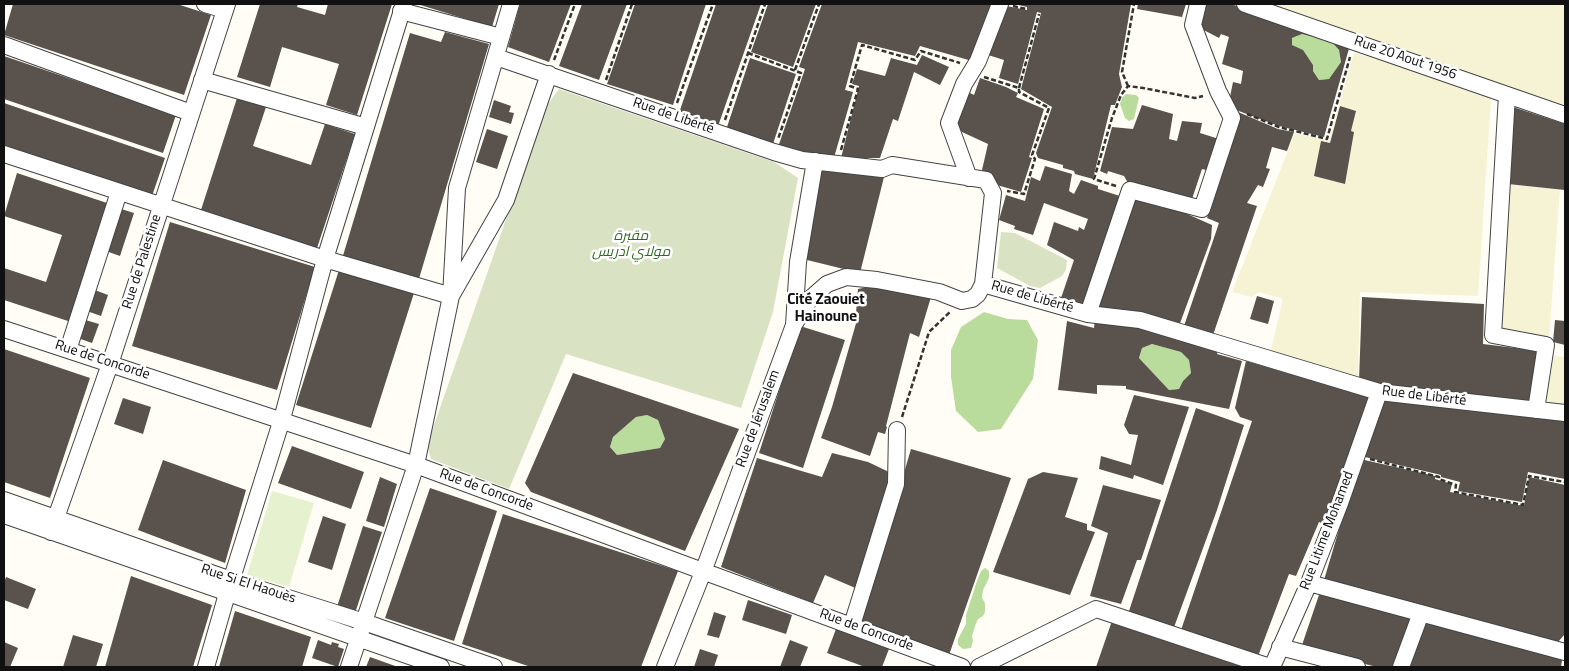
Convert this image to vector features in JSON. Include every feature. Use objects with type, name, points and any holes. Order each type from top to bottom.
[{"type":"street","points":[[205,4],[226,7]]},
{"type":"street","points":[[349,667],[416,465],[451,296],[456,188],[511,4]]},
{"type":"street","points":[[969,178],[949,123],[964,84],[972,70],[1000,4]]},
{"type":"street","points":[[1088,314],[1130,190],[1202,209],[1232,118],[1218,92],[1193,24],[1198,4]]},
{"type":"street","name":"Rue 20 Aout 1956","points":[[1245,4],[1565,115]]},
{"type":"street","name":"Rue de Palestine","points":[[54,526],[110,364],[226,7]]},
{"type":"street","points":[[206,667],[282,419],[325,259],[403,7],[501,36]]},
{"type":"street","points":[[4,45],[191,113]]},
{"type":"street","name":"Rue de Libérté","points":[[496,57],[720,134],[802,160],[882,169],[892,165],[986,180],[993,193],[983,284],[1088,314],[1140,320],[1379,392],[1565,413]]},
{"type":"street","points":[[451,296],[506,200],[549,74]]},
{"type":"street","points":[[202,80],[366,127]]},
{"type":"street","points":[[1507,95],[1493,335],[1546,345],[1536,410]]},
{"type":"street","points":[[4,154],[325,259],[451,296]]},
{"type":"street","name":"Rue de Jérusalem","points":[[666,667],[794,325],[798,262],[815,161]]},
{"type":"street","points":[[68,350],[119,192]]},
{"type":"street","points":[[794,325],[810,299],[827,284],[846,277],[877,280],[939,292],[962,300],[972,299],[978,294],[983,284]]},
{"type":"street","name":"Rue de Concorde","points":[[4,328],[416,465],[962,667]]},
{"type":"street","name":"Rue Litime Mohamed","points":[[1271,667],[1309,582],[1340,503],[1379,392]]},
{"type":"street","points":[[852,625],[896,484],[897,430]]},
{"type":"street","name":"Rue Si El Haouès","points":[[4,500],[54,526]]},
{"type":"street","name":"Rue Si El Haouès","points":[[4,515],[54,526],[229,587],[358,640],[441,667]]},
{"type":"street","points":[[1309,582],[1565,652]]},
{"type":"street","name":"Rue Si El Haouès","points":[[229,587],[364,622],[494,667]]},
{"type":"street","points":[[979,667],[1096,609],[1271,667]]},
{"type":"street","points":[[1401,667],[1421,613]]},
{"type":"street","points":[[1280,647],[1357,667]]},
{"type":"path","points":[[549,74],[575,4]]},
{"type":"path","points":[[602,92],[632,4]]},
{"type":"path","points":[[672,116],[713,4]]},
{"type":"path","points":[[720,134],[765,4]]},
{"type":"path","points":[[795,70],[819,4]]},
{"type":"path","points":[[1128,86],[1122,72],[1134,4]]},
{"type":"path","points":[[990,188],[1024,194],[1035,159],[1032,155],[1049,108],[1019,92],[1019,88],[1039,14]]},
{"type":"path","points":[[1228,111],[1238,111],[1280,127],[1327,139],[1354,42]]},
{"type":"path","points":[[837,164],[858,89],[850,86],[862,45],[915,60],[921,51],[1019,88]]},
{"type":"path","points":[[748,53],[795,70],[801,74],[774,152]]},
{"type":"path","points":[[1128,86],[1195,98],[1218,92]]},
{"type":"path","points":[[1128,86],[1121,95],[1112,118],[1094,179],[1130,190]]},
{"type":"path","points":[[897,430],[929,332],[962,300]]},
{"type":"path","points":[[1356,456],[1439,476],[1439,479],[1456,484],[1455,492],[1524,505],[1529,476],[1565,482]]},
{"type":"shaded area","points":[[1254,4],[1565,4],[1565,105]]},
{"type":"shaded area","points":[[1354,53],[1421,70],[1491,99],[1478,296],[1360,292],[1358,382],[1270,354],[1283,299],[1259,292],[1252,297],[1232,292],[1295,133],[1329,141]],"holes":[[[1340,106],[1356,111],[1351,131],[1354,132],[1345,184],[1314,176],[1321,141],[1330,143]]]},
{"type":"shaded area","points":[[1508,184],[1560,189],[1549,338],[1499,329]]},
{"type":"shaded area","points":[[1550,355],[1565,357],[1565,405],[1542,403]]},
{"type":"green space","points":[[1302,34],[1331,41],[1339,50],[1341,62],[1329,79],[1319,80],[1313,71],[1313,65],[1303,51],[1292,45],[1292,38]]},
{"type":"green space","name":"مقبرة مولاي ادريس","points":[[559,89],[774,162],[798,178],[773,312],[741,408],[566,354],[509,489],[431,459],[427,445],[545,108]]},
{"type":"green space","points":[[1126,94],[1136,95],[1139,98],[1134,119],[1129,121],[1125,118],[1120,104]]},
{"type":"green space","points":[[1001,232],[1015,233],[1067,260],[1066,270],[1062,276],[1040,288],[1030,286],[997,268]]},
{"type":"green space","points":[[984,312],[1008,319],[1027,320],[1038,340],[1033,379],[1001,429],[978,432],[956,411],[951,377],[951,350],[961,327]]},
{"type":"green space","points":[[1152,344],[1181,352],[1189,360],[1191,373],[1183,381],[1179,389],[1169,390],[1139,358],[1142,348]]},
{"type":"green space","points":[[647,415],[658,420],[665,439],[660,448],[617,455],[610,447],[613,437],[636,417]]},
{"type":"green space","points":[[272,491],[314,503],[289,587],[247,575]]},
{"type":"green space","points":[[985,568],[989,571],[989,578],[983,590],[982,598],[985,603],[985,612],[978,619],[975,626],[971,648],[963,649],[958,645],[958,639],[966,624],[966,615],[977,581],[981,571]]},
{"type":"building","points":[[13,4],[177,4],[211,15],[184,95],[4,35]]},
{"type":"building","points":[[260,4],[298,4],[297,7],[325,15],[328,4],[392,4],[357,115],[326,105],[339,64],[282,47],[270,87],[237,77]]},
{"type":"building","points":[[417,4],[499,4],[492,27]]},
{"type":"building","points":[[520,4],[571,4],[549,62],[508,47]]},
{"type":"building","points":[[582,4],[627,4],[599,80],[559,66]]},
{"type":"building","points":[[635,4],[706,4],[673,105],[607,84]]},
{"type":"building","points":[[716,4],[761,4],[717,129],[678,116]]},
{"type":"building","points":[[768,4],[816,4],[793,67],[751,52]]},
{"type":"building","points":[[822,4],[996,4],[972,61],[920,46],[915,56],[858,42],[845,90],[853,92],[833,161],[777,150],[805,69],[799,67]]},
{"type":"building","points":[[1014,4],[1131,4],[1119,74],[1122,87],[1115,105],[1111,105],[1093,179],[1075,174],[1074,171],[1063,168],[1063,165],[1038,158],[1036,153],[1052,107],[1021,89],[1041,13],[1037,12],[1018,84],[999,78],[1004,60],[985,54],[1001,5],[1027,10],[1027,7]]},
{"type":"building","points":[[1138,4],[1186,4],[1182,17],[1137,9]]},
{"type":"building","points":[[1203,4],[1231,4],[1350,45],[1324,137],[1279,126],[1228,107],[1233,82],[1241,84],[1243,71],[1222,64],[1229,37],[1221,34],[1219,38],[1198,27]],"holes":[[[1302,34],[1331,41],[1339,50],[1341,62],[1329,79],[1319,80],[1313,71],[1313,65],[1303,50],[1292,45],[1292,38]]]},
{"type":"building","points":[[445,32],[489,44],[418,282],[342,259],[410,33],[441,42]]},
{"type":"building","points":[[922,55],[949,67],[940,85],[914,72],[898,121],[893,119],[880,158],[868,158],[866,165],[840,162],[859,86],[852,84],[857,69],[885,76],[891,58],[917,65]]},
{"type":"building","points":[[4,56],[176,115],[163,153],[4,99]]},
{"type":"building","points":[[750,58],[796,74],[772,147],[726,130]]},
{"type":"building","points":[[980,78],[1006,87],[1018,93],[1016,97],[1044,109],[1029,157],[1032,158],[1021,192],[997,185],[982,170],[988,144],[962,132],[954,120],[964,90],[974,95]]},
{"type":"building","points":[[238,95],[267,104],[253,146],[311,165],[325,124],[355,134],[316,251],[200,213]]},
{"type":"building","points":[[494,100],[511,106],[509,112],[514,113],[511,124],[489,117]]},
{"type":"building","points":[[4,103],[165,158],[152,196],[4,146]]},
{"type":"building","points":[[1142,105],[1173,114],[1169,139],[1177,141],[1182,121],[1202,123],[1200,133],[1219,139],[1210,171],[1202,169],[1192,199],[1128,183],[1124,176],[1108,171],[1107,174],[1100,171],[1112,127],[1133,129]]},
{"type":"building","points":[[1340,106],[1356,111],[1351,131],[1354,132],[1345,184],[1314,176],[1321,141],[1330,143]]},
{"type":"building","points":[[1513,107],[1565,124],[1565,190],[1508,184]]},
{"type":"building","points":[[1238,112],[1278,129],[1294,132],[1287,151],[1272,147],[1266,168],[1270,169],[1263,187],[1258,185],[1247,203],[1257,206],[1213,335],[1184,326],[1219,223],[1207,218]]},
{"type":"building","points":[[487,129],[508,136],[497,169],[476,162]]},
{"type":"building","points":[[820,166],[884,177],[860,273],[803,259]]},
{"type":"building","points":[[1045,166],[1072,174],[1069,191],[1074,194],[1081,180],[1098,186],[1098,189],[1123,197],[1085,306],[1060,301],[1074,260],[1047,245],[1054,222],[1078,231],[1079,227],[1084,230],[1088,219],[1044,203],[1033,235],[1014,229],[1015,226],[999,220],[1006,195],[1025,201],[1031,177],[1040,181]]},
{"type":"building","points":[[17,173],[110,204],[71,322],[4,300],[4,268],[46,282],[62,235],[4,216]]},
{"type":"building","points":[[1136,197],[1160,207],[1178,210],[1212,225],[1211,239],[1179,326],[1094,310],[1129,201]]},
{"type":"building","points":[[118,208],[134,213],[120,256],[103,250]]},
{"type":"building","points":[[170,222],[315,267],[277,390],[132,346]]},
{"type":"building","points":[[339,270],[414,293],[371,428],[296,405]]},
{"type":"building","points":[[868,287],[931,297],[919,337],[910,333],[885,434],[878,432],[870,456],[821,438],[832,407],[859,313],[856,313],[858,289]]},
{"type":"building","points":[[92,289],[108,295],[101,316],[84,310]]},
{"type":"building","points":[[1257,296],[1274,301],[1268,324],[1250,319]]},
{"type":"building","points":[[1362,297],[1484,304],[1483,344],[1540,351],[1532,403],[1359,381]]},
{"type":"building","points":[[1095,318],[1219,345],[1217,354],[1242,361],[1229,409],[1126,389],[1126,386],[1097,385],[1097,394],[1058,390],[1067,321],[1094,328]],"holes":[[[1152,344],[1181,352],[1189,360],[1191,373],[1183,381],[1179,389],[1169,390],[1139,358],[1142,348]]]},
{"type":"building","points":[[82,319],[99,324],[92,343],[75,337]]},
{"type":"building","points":[[1555,320],[1565,321],[1565,345],[1553,342]]},
{"type":"building","points":[[800,326],[845,340],[803,468],[759,453]]},
{"type":"building","points":[[4,349],[90,378],[50,498],[4,482]]},
{"type":"building","points":[[1246,361],[1372,398],[1326,525],[1319,522],[1296,576],[1289,574],[1257,659],[1181,630],[1252,421],[1240,417],[1235,408]]},
{"type":"building","points":[[573,373],[739,429],[685,551],[531,492],[525,483]],"holes":[[[647,415],[658,420],[665,439],[660,448],[617,455],[610,447],[613,437],[636,417]]]},
{"type":"building","points":[[1134,395],[1189,407],[1163,485],[1134,475],[1133,479],[1099,469],[1101,456],[1131,465],[1138,435],[1129,434],[1124,425]]},
{"type":"building","points":[[123,398],[151,407],[143,434],[114,424]]},
{"type":"building","points":[[1384,399],[1565,416],[1565,479],[1528,472],[1522,502],[1458,491],[1460,482],[1441,477],[1441,475],[1365,457]]},
{"type":"building","points":[[1196,408],[1244,425],[1217,510],[1173,630],[1128,614]]},
{"type":"building","points":[[292,446],[364,472],[351,509],[278,483]]},
{"type":"building","points":[[911,449],[1011,478],[949,655],[860,623]]},
{"type":"building","points":[[832,453],[868,462],[887,471],[894,482],[860,590],[825,575],[813,603],[721,567],[757,458],[822,477]]},
{"type":"building","points":[[1360,459],[1435,476],[1435,479],[1452,484],[1450,492],[1524,506],[1529,477],[1565,485],[1565,634],[1558,642],[1324,580]]},
{"type":"building","points":[[163,460],[246,490],[225,563],[138,530]]},
{"type":"building","points":[[1043,472],[1078,478],[1065,517],[1087,524],[1087,530],[1095,532],[1070,595],[993,572],[1028,479]]},
{"type":"building","points":[[380,477],[397,484],[384,527],[366,521]]},
{"type":"building","points":[[1103,485],[1161,500],[1141,560],[1137,560],[1121,604],[1090,596],[1108,533],[1091,526]]},
{"type":"building","points":[[430,488],[497,511],[454,641],[385,618]]},
{"type":"building","points":[[503,514],[678,571],[641,667],[531,667],[462,644]]},
{"type":"building","points":[[323,516],[346,524],[332,570],[308,562]]},
{"type":"building","points":[[363,526],[382,532],[354,616],[336,610]]},
{"type":"building","points":[[131,576],[212,605],[193,667],[105,667]]},
{"type":"building","points":[[6,577],[36,589],[28,609],[4,600]]},
{"type":"building","points":[[1321,589],[1413,617],[1397,667],[1377,667],[1301,648]]},
{"type":"building","points":[[748,600],[792,615],[786,634],[742,620]]},
{"type":"building","points":[[235,611],[311,637],[302,667],[219,667]]},
{"type":"building","points":[[714,612],[726,616],[719,638],[707,635]]},
{"type":"building","points":[[1113,618],[1257,667],[1096,667]]},
{"type":"building","points":[[1423,618],[1562,660],[1561,667],[1408,667]]},
{"type":"building","points":[[836,629],[889,649],[882,667],[865,667],[827,653]]},
{"type":"building","points":[[73,635],[103,644],[96,667],[63,667]]},
{"type":"building","points":[[318,640],[331,645],[332,642],[339,644],[338,647],[344,649],[338,667],[312,658]]},
{"type":"building","points":[[790,640],[808,647],[800,667],[780,667]]},
{"type":"building","points":[[4,642],[18,648],[10,667],[4,667]]},
{"type":"building","points":[[700,649],[718,655],[714,667],[694,667]]},
{"type":"building","points":[[370,657],[398,667],[366,667]]},
{"type":"district","name":"Cité Zaouiet Hainoune","points":[[826,310]]}]
